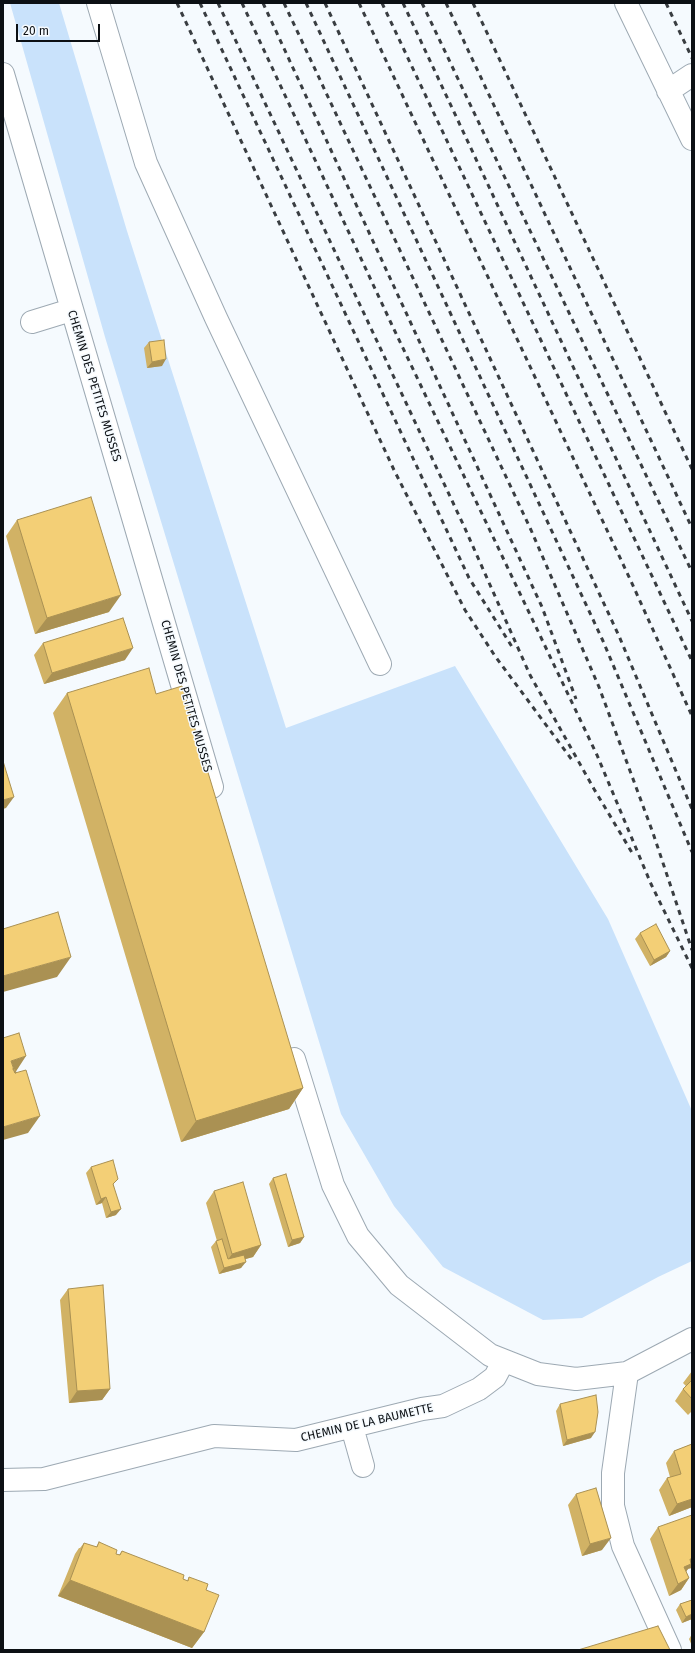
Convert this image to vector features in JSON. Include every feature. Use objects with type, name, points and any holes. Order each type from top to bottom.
[{"type":"street","points":[[98,3],[146,163],[216,318],[380,664]]},
{"type":"street","points":[[626,3],[692,139]]},
{"type":"street","name":"CHEMIN DES PETITES MUSSES","points":[[3,74],[71,310],[147,562],[217,807]]},
{"type":"street","points":[[668,91],[692,75]]},
{"type":"street","points":[[32,322],[71,310]]},
{"type":"street","points":[[289,1042],[333,1185],[358,1236],[399,1285],[490,1355],[504,1362],[538,1374],[576,1379],[627,1373],[692,1338]]},
{"type":"street","name":"CHEMIN DE LA BAUMETTE","points":[[3,1480],[44,1479],[214,1436],[296,1440],[422,1409],[443,1406],[479,1389],[495,1377],[504,1362]]},
{"type":"street","points":[[627,1373],[613,1473],[613,1506],[623,1546],[670,1650]]},
{"type":"street","points":[[352,1427],[362,1466]]},
{"type":"shaded area","points":[[10,3],[59,3],[127,231],[286,728],[455,666],[608,919],[692,1111],[692,1261],[658,1277],[582,1318],[543,1320],[443,1267],[394,1206],[341,1114],[105,337]]},
{"type":"building","points":[[164,340],[166,359],[152,362],[149,342]]},
{"type":"building","points":[[91,497],[121,595],[47,618],[17,520]]},
{"type":"building","points":[[123,618],[133,648],[52,673],[43,643]]},
{"type":"building","points":[[149,668],[156,694],[182,686],[303,1088],[196,1121],[67,693]]},
{"type":"building","points":[[3,761],[14,797],[3,800]]},
{"type":"building","points":[[58,912],[71,957],[3,976],[3,929]]},
{"type":"building","points":[[656,924],[670,951],[654,960],[640,933]]},
{"type":"building","points":[[19,1033],[26,1056],[11,1061],[15,1073],[26,1070],[40,1116],[3,1127],[3,1038]]},
{"type":"building","points":[[113,1160],[118,1179],[113,1184],[121,1209],[111,1212],[106,1197],[101,1199],[91,1167]]},
{"type":"building","points":[[286,1174],[304,1237],[292,1240],[273,1178]]},
{"type":"building","points":[[243,1182],[261,1245],[232,1254],[214,1191]]},
{"type":"building","points":[[222,1239],[228,1259],[244,1255],[246,1262],[224,1268],[216,1241]]},
{"type":"building","points":[[103,1285],[110,1389],[77,1391],[68,1289]]},
{"type":"building","points":[[692,1380],[692,1399],[683,1389]]},
{"type":"building","points":[[596,1395],[598,1412],[595,1432],[567,1440],[560,1404]]},
{"type":"building","points":[[692,1444],[692,1499],[677,1504],[667,1478],[681,1474],[674,1451]]},
{"type":"building","points":[[596,1488],[611,1538],[590,1544],[576,1494]]},
{"type":"building","points":[[692,1515],[692,1559],[690,1559],[691,1564],[684,1567],[689,1578],[678,1584],[658,1527]]},
{"type":"building","points":[[99,1542],[117,1550],[116,1554],[120,1555],[122,1551],[184,1575],[183,1579],[188,1581],[189,1577],[208,1584],[206,1590],[219,1595],[204,1632],[70,1580],[84,1543],[97,1547]]},
{"type":"building","points":[[692,1600],[692,1614],[686,1617],[680,1604]]},
{"type":"building","points":[[658,1626],[670,1650],[578,1650]]},
{"type":"railway","points":[[177,3],[394,470],[465,610],[495,656],[572,760]]},
{"type":"railway","points":[[200,3],[469,578],[514,650]]},
{"type":"railway","points":[[218,3],[463,524],[530,675],[594,789],[634,856]]},
{"type":"railway","points":[[242,3],[391,323],[597,755],[651,884],[692,968]]},
{"type":"railway","points":[[263,3],[542,607],[576,699]]},
{"type":"railway","points":[[284,3],[531,530],[599,687],[653,833],[692,950]]},
{"type":"railway","points":[[306,3],[603,641],[692,852]]},
{"type":"railway","points":[[325,3],[619,636],[692,809]]},
{"type":"railway","points":[[359,3],[630,579],[692,716]]},
{"type":"railway","points":[[382,3],[692,661]]},
{"type":"railway","points":[[403,3],[692,621]]},
{"type":"railway","points":[[422,3],[692,572]]},
{"type":"railway","points":[[446,3],[692,528]]},
{"type":"railway","points":[[473,3],[692,469]]},
{"type":"railway","points":[[666,3],[692,58]]}]
